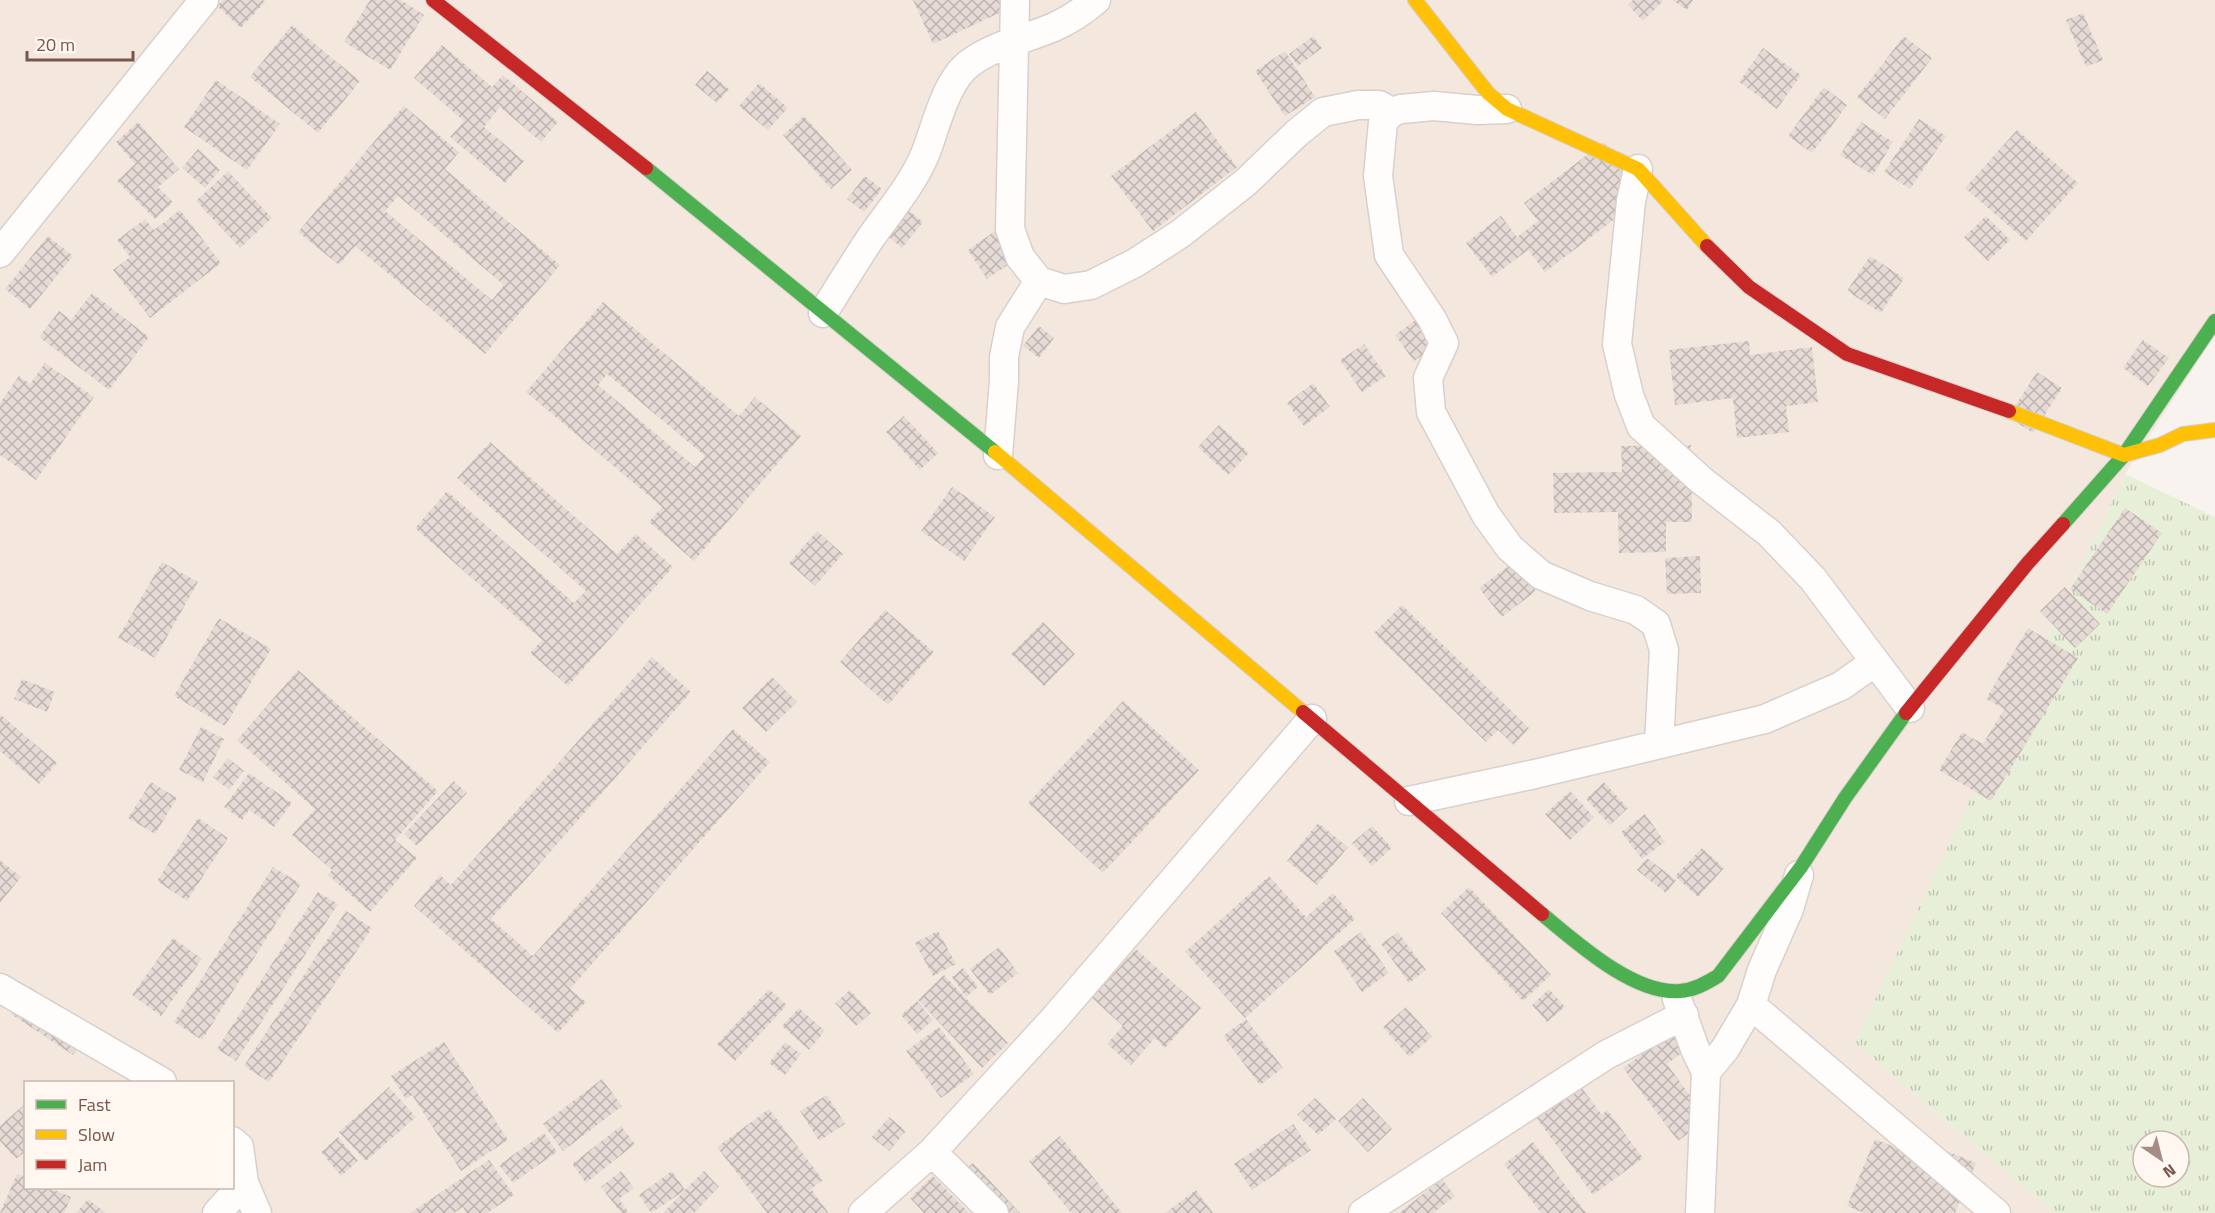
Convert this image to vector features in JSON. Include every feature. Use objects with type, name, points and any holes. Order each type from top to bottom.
[{"type":"street","points":[[0,252],[204,0]]},
{"type":"street","points":[[433,0],[712,220],[998,455],[1571,938],[1614,967],[1679,1003],[1706,1072],[1700,1213]]},
{"type":"street","points":[[1015,0],[1011,229],[1020,257],[1039,281],[1064,289],[1091,285],[1135,263],[1180,234],[1238,189],[1297,133],[1323,112],[1359,105],[1379,105],[1392,112]]},
{"type":"street","points":[[823,313],[872,236],[908,189],[926,152],[937,114],[968,63],[1055,26],[1078,14],[1096,0]]},
{"type":"street","points":[[1415,0],[1488,93],[1507,109],[1638,169],[1693,233],[1749,286],[1796,321],[1847,354],[1966,395],[2124,455],[2160,445],[2183,434],[2215,430]]},
{"type":"street","points":[[1507,109],[1477,110],[1434,106],[1401,109],[1392,112],[1383,122],[1378,176],[1389,255],[1432,319],[1444,343],[1428,378],[1431,412],[1485,515],[1510,548],[1541,575],[1590,596],[1636,610],[1656,624],[1664,650],[1659,744]]},
{"type":"street","points":[[1638,169],[1631,201],[1617,344],[1629,395],[1641,426],[1701,480],[1769,533],[1813,579],[1910,708]]},
{"type":"street","points":[[998,455],[1004,357],[1010,327],[1039,281]]},
{"type":"street","points":[[1363,1213],[1606,1055],[1699,987],[1718,976],[1801,867],[1845,798],[1910,708],[2027,564],[2124,455],[2215,321]]},
{"type":"street","points":[[1409,801],[1765,719],[1841,686],[1875,662]]},
{"type":"street","points":[[863,1213],[932,1152],[1055,1018],[1312,719]]},
{"type":"street","points":[[1706,1072],[1725,1049],[1751,1005],[1762,970],[1789,909],[1801,867]]},
{"type":"street","points":[[0,988],[159,1081]]},
{"type":"street","points":[[1751,1005],[1996,1213]]},
{"type":"street","points":[[234,1143],[239,1147],[244,1183],[257,1213]]},
{"type":"street","points":[[932,1152],[994,1213]]},
{"type":"street","points":[[217,1213],[244,1183]]},
{"type":"shaded area","points":[[0,0],[2215,0],[2215,335],[2125,474],[1854,1043],[2054,1213],[0,1213]]},
{"type":"green space","points":[[2125,474],[2215,517],[2215,1213],[2054,1213],[1854,1043]]},
{"type":"building","points":[[223,0],[263,0],[265,2],[241,28],[217,6]]},
{"type":"building","points":[[370,0],[401,0],[424,15],[390,70],[344,42]]},
{"type":"building","points":[[913,0],[1027,0],[933,44]]},
{"type":"building","points":[[1633,0],[1663,1],[1643,21],[1628,5]]},
{"type":"building","points":[[1672,0],[1693,0],[1687,10]]},
{"type":"building","points":[[2083,13],[2103,60],[2086,67],[2066,20]]},
{"type":"building","points":[[292,25],[360,81],[318,133],[250,77]]},
{"type":"building","points":[[1313,36],[1322,48],[1298,66],[1289,54]]},
{"type":"building","points":[[1904,36],[1932,58],[1885,119],[1857,97]]},
{"type":"building","points":[[442,45],[492,87],[503,75],[558,122],[541,142],[500,107],[484,127],[524,161],[505,183],[450,137],[464,121],[414,78]]},
{"type":"building","points":[[1763,48],[1801,75],[1777,109],[1739,82]]},
{"type":"building","points":[[1285,51],[1315,97],[1285,116],[1255,71]]},
{"type":"building","points":[[707,71],[729,89],[717,103],[695,85]]},
{"type":"building","points":[[216,80],[280,124],[247,170],[184,127]]},
{"type":"building","points":[[759,83],[788,108],[768,130],[739,106]]},
{"type":"building","points":[[1824,87],[1847,105],[1812,153],[1788,136]]},
{"type":"building","points":[[404,106],[459,152],[445,169],[560,265],[485,354],[355,246],[339,265],[298,232]],"holes":[[[398,196],[504,285],[492,300],[385,211]]]},
{"type":"building","points":[[1196,112],[1237,167],[1153,231],[1111,176]]},
{"type":"building","points":[[804,116],[852,170],[831,189],[783,135]]},
{"type":"building","points":[[1919,119],[1946,136],[1910,189],[1884,172]]},
{"type":"building","points":[[138,122],[179,169],[158,187],[173,202],[155,219],[117,181],[135,164],[116,142]]},
{"type":"building","points":[[1861,122],[1893,142],[1873,175],[1840,155]]},
{"type":"building","points":[[2017,130],[2078,183],[2026,241],[1965,188]]},
{"type":"building","points":[[1604,142],[1645,196],[1545,272],[1528,250],[1492,277],[1466,243],[1501,216],[1517,237],[1538,221],[1524,203]]},
{"type":"building","points":[[198,149],[220,170],[205,188],[182,168]]},
{"type":"building","points":[[228,171],[272,218],[240,248],[196,201]]},
{"type":"building","points":[[865,176],[882,189],[864,212],[847,199]]},
{"type":"building","points":[[890,195],[923,222],[902,248],[869,221]]},
{"type":"building","points":[[180,210],[221,263],[150,318],[113,270],[130,257],[117,240],[145,219],[154,230]]},
{"type":"building","points":[[1986,216],[2010,240],[1988,261],[1964,237]]},
{"type":"building","points":[[998,229],[1018,258],[987,279],[968,250]]},
{"type":"building","points":[[48,236],[73,256],[30,309],[5,289]]},
{"type":"building","points":[[1870,256],[1904,278],[1881,313],[1847,291]]},
{"type":"building","points":[[92,293],[149,337],[109,390],[39,337],[59,311],[71,320]]},
{"type":"building","points":[[603,302],[739,416],[755,397],[801,436],[694,561],[649,522],[662,507],[526,392]],"holes":[[[607,374],[705,456],[695,467],[598,385]]]},
{"type":"building","points":[[1424,314],[1443,340],[1414,361],[1395,335]]},
{"type":"building","points":[[1039,326],[1054,338],[1039,358],[1023,346]]},
{"type":"building","points":[[2143,340],[2169,358],[2148,386],[2123,368]]},
{"type":"building","points":[[1749,341],[1750,355],[1812,347],[1818,402],[1786,406],[1789,432],[1737,438],[1733,398],[1675,405],[1669,350]]},
{"type":"building","points":[[1364,344],[1386,376],[1362,392],[1340,360]]},
{"type":"building","points":[[45,363],[94,397],[36,480],[0,455],[0,403],[19,376],[30,384]]},
{"type":"building","points":[[2037,372],[2062,388],[2033,433],[2008,417]]},
{"type":"building","points":[[1313,383],[1330,407],[1304,426],[1287,403]]},
{"type":"building","points":[[904,416],[938,453],[920,470],[886,432]]},
{"type":"building","points":[[1219,425],[1249,453],[1228,475],[1198,447]]},
{"type":"building","points":[[490,442],[617,554],[636,534],[673,567],[568,686],[530,653],[542,640],[415,528],[447,491],[574,603],[586,591],[457,478]]},
{"type":"building","points":[[1691,445],[1692,522],[1666,522],[1666,552],[1619,553],[1618,512],[1554,513],[1553,473],[1622,472],[1621,446]]},
{"type":"building","points":[[952,487],[995,517],[964,561],[921,531]]},
{"type":"building","points":[[2125,508],[2162,533],[2107,614],[2070,589]]},
{"type":"building","points":[[817,531],[843,554],[815,586],[789,563]]},
{"type":"building","points":[[1700,556],[1701,593],[1667,594],[1665,558]]},
{"type":"building","points":[[162,562],[198,582],[155,658],[118,638]]},
{"type":"building","points":[[1514,562],[1536,591],[1502,617],[1479,588]]},
{"type":"building","points":[[2065,587],[2100,624],[2075,648],[2040,611]]},
{"type":"building","points":[[1402,605],[1529,728],[1514,745],[1498,730],[1486,742],[1374,633]]},
{"type":"building","points":[[885,610],[934,652],[888,705],[840,662]]},
{"type":"building","points":[[219,618],[271,649],[225,726],[174,696]]},
{"type":"building","points":[[1043,622],[1075,654],[1044,686],[1011,654]]},
{"type":"building","points":[[2028,628],[2078,658],[1991,801],[1939,770],[1962,732],[1983,744],[2004,709],[1986,699]]},
{"type":"building","points":[[652,657],[691,692],[491,919],[533,956],[733,729],[770,762],[570,989],[586,1002],[558,1033],[414,906],[440,875],[451,885]]},
{"type":"building","points":[[298,670],[438,791],[395,840],[417,858],[370,912],[328,875],[332,870],[292,835],[315,809],[237,740]]},
{"type":"building","points":[[772,677],[797,702],[766,732],[742,708]]},
{"type":"building","points":[[22,679],[55,692],[47,712],[14,699]]},
{"type":"building","points":[[1123,701],[1199,770],[1103,873],[1028,803]]},
{"type":"building","points":[[0,714],[57,763],[39,784],[0,751]]},
{"type":"building","points":[[201,727],[224,739],[203,782],[179,770]]},
{"type":"building","points":[[228,758],[244,771],[229,790],[213,777]]},
{"type":"building","points":[[249,773],[292,803],[274,827],[249,810],[242,820],[224,807]]},
{"type":"building","points":[[454,781],[467,793],[417,846],[404,834]]},
{"type":"building","points":[[151,782],[177,798],[155,834],[128,818]]},
{"type":"building","points":[[1604,782],[1628,808],[1610,825],[1586,799]]},
{"type":"building","points":[[1570,791],[1594,817],[1570,840],[1545,814]]},
{"type":"building","points":[[1645,814],[1665,842],[1642,859],[1621,832]]},
{"type":"building","points":[[198,818],[228,838],[187,901],[157,881]]},
{"type":"building","points":[[1318,823],[1348,847],[1317,885],[1287,861]]},
{"type":"building","points":[[1372,826],[1392,848],[1372,866],[1352,843]]},
{"type":"building","points":[[1702,848],[1724,868],[1698,897],[1675,876]]},
{"type":"building","points":[[1647,858],[1676,880],[1666,893],[1637,870]]},
{"type":"building","points":[[0,860],[21,877],[0,903]]},
{"type":"building","points":[[273,867],[301,884],[202,1040],[174,1022]]},
{"type":"building","points":[[1269,876],[1306,917],[1333,893],[1355,919],[1245,1018],[1185,952]]},
{"type":"building","points":[[1469,887],[1551,975],[1523,1001],[1441,913]]},
{"type":"building","points":[[318,892],[338,904],[236,1061],[217,1049]]},
{"type":"building","points":[[346,911],[372,928],[269,1082],[244,1066]]},
{"type":"building","points":[[938,931],[956,964],[933,976],[915,943]]},
{"type":"building","points":[[1361,932],[1389,973],[1362,992],[1334,951]]},
{"type":"building","points":[[1398,932],[1426,970],[1409,983],[1381,944]]},
{"type":"building","points":[[173,938],[202,959],[161,1016],[132,995]]},
{"type":"building","points":[[999,947],[1018,973],[990,995],[970,969]]},
{"type":"building","points":[[1136,949],[1201,1008],[1165,1048],[1155,1038],[1131,1065],[1107,1044],[1123,1026],[1092,998]]},
{"type":"building","points":[[963,968],[978,987],[966,997],[952,977]]},
{"type":"building","points":[[944,975],[1008,1043],[982,1068],[918,1000]]},
{"type":"building","points":[[30,987],[91,1028],[73,1055],[11,1014]]},
{"type":"building","points":[[769,989],[787,1005],[735,1061],[717,1044]]},
{"type":"building","points":[[1549,989],[1565,1007],[1547,1022],[1532,1005]]},
{"type":"building","points":[[850,990],[871,1013],[856,1026],[835,1003]]},
{"type":"building","points":[[917,1001],[933,1020],[917,1034],[901,1015]]},
{"type":"building","points":[[1406,1007],[1432,1037],[1409,1057],[1383,1027]]},
{"type":"building","points":[[799,1008],[825,1031],[809,1050],[782,1026]]},
{"type":"building","points":[[1246,1019],[1283,1068],[1260,1085],[1223,1036]]},
{"type":"building","points":[[1684,1024],[1697,1042],[1667,1064],[1707,1119],[1678,1141],[1623,1068]]},
{"type":"building","points":[[939,1027],[974,1074],[941,1098],[906,1051]]},
{"type":"building","points":[[444,1042],[508,1140],[461,1171],[412,1095],[406,1099],[391,1076]]},
{"type":"building","points":[[785,1042],[801,1054],[785,1075],[769,1063]]},
{"type":"building","points":[[602,1079],[622,1106],[563,1151],[543,1124]]},
{"type":"building","points":[[1578,1083],[1602,1115],[1607,1110],[1643,1158],[1593,1195],[1535,1116]]},
{"type":"building","points":[[389,1087],[416,1117],[366,1161],[339,1132]]},
{"type":"building","points":[[827,1095],[845,1124],[819,1141],[800,1111]]},
{"type":"building","points":[[1315,1098],[1336,1119],[1318,1135],[1297,1115]]},
{"type":"building","points":[[1363,1098],[1392,1129],[1368,1152],[1338,1121]]},
{"type":"building","points":[[24,1105],[24,1153],[16,1159],[0,1141],[0,1126]]},
{"type":"building","points":[[769,1109],[823,1180],[811,1189],[827,1213],[767,1213],[717,1147]]},
{"type":"building","points":[[889,1117],[906,1131],[889,1151],[872,1137]]},
{"type":"building","points":[[1293,1124],[1311,1150],[1252,1190],[1234,1164]]},
{"type":"building","points":[[621,1126],[635,1144],[586,1183],[572,1164]]},
{"type":"building","points":[[544,1133],[557,1152],[513,1183],[499,1165]]},
{"type":"building","points":[[1060,1136],[1122,1213],[1071,1213],[1029,1161]]},
{"type":"building","points":[[338,1137],[358,1161],[341,1176],[321,1152]]},
{"type":"building","points":[[1875,1139],[1923,1159],[1929,1144],[1976,1163],[1955,1213],[1864,1213],[1847,1206]]},
{"type":"building","points":[[1533,1142],[1586,1213],[1541,1213],[1504,1164]]},
{"type":"building","points":[[489,1160],[514,1195],[487,1213],[466,1213],[463,1207],[454,1213],[410,1213]]},
{"type":"building","points":[[973,1163],[1020,1213],[975,1213],[949,1185]]},
{"type":"building","points":[[621,1171],[634,1188],[619,1199],[629,1213],[621,1213],[601,1187]]},
{"type":"building","points":[[672,1171],[685,1190],[704,1171],[719,1187],[694,1213],[663,1213],[684,1191],[651,1213],[639,1195]]},
{"type":"building","points":[[17,1174],[24,1176],[24,1189],[51,1189],[71,1197],[64,1213],[0,1213]]},
{"type":"building","points":[[933,1176],[969,1213],[924,1213],[910,1198]]},
{"type":"building","points":[[1442,1179],[1455,1196],[1433,1213],[1399,1213]]},
{"type":"building","points":[[1196,1190],[1213,1213],[1165,1213]]},
{"type":"building","points":[[88,1199],[106,1213],[76,1213]]},
{"type":"traffic: fast","points":[[646,168],[995,452]]},
{"type":"traffic: fast","points":[[2063,524],[2124,455],[2215,321]]},
{"type":"traffic: fast","points":[[1542,914],[1606,965],[1644,985],[1662,990],[1680,991],[1695,988],[1709,981],[1718,976],[1801,867],[1845,798],[1906,713]]},
{"type":"traffic: slow","points":[[1415,0],[1488,93],[1507,109],[1638,169],[1707,246]]},
{"type":"traffic: slow","points":[[2009,411],[2124,455],[2160,445],[2183,434],[2215,430]]},
{"type":"traffic: slow","points":[[995,452],[1303,712]]},
{"type":"traffic: jam","points":[[433,0],[646,168]]},
{"type":"traffic: jam","points":[[1707,246],[1749,287],[1847,354],[2009,411]]},
{"type":"traffic: jam","points":[[1906,713],[2027,564],[2063,524]]},
{"type":"traffic: jam","points":[[1303,712],[1542,914]]}]
